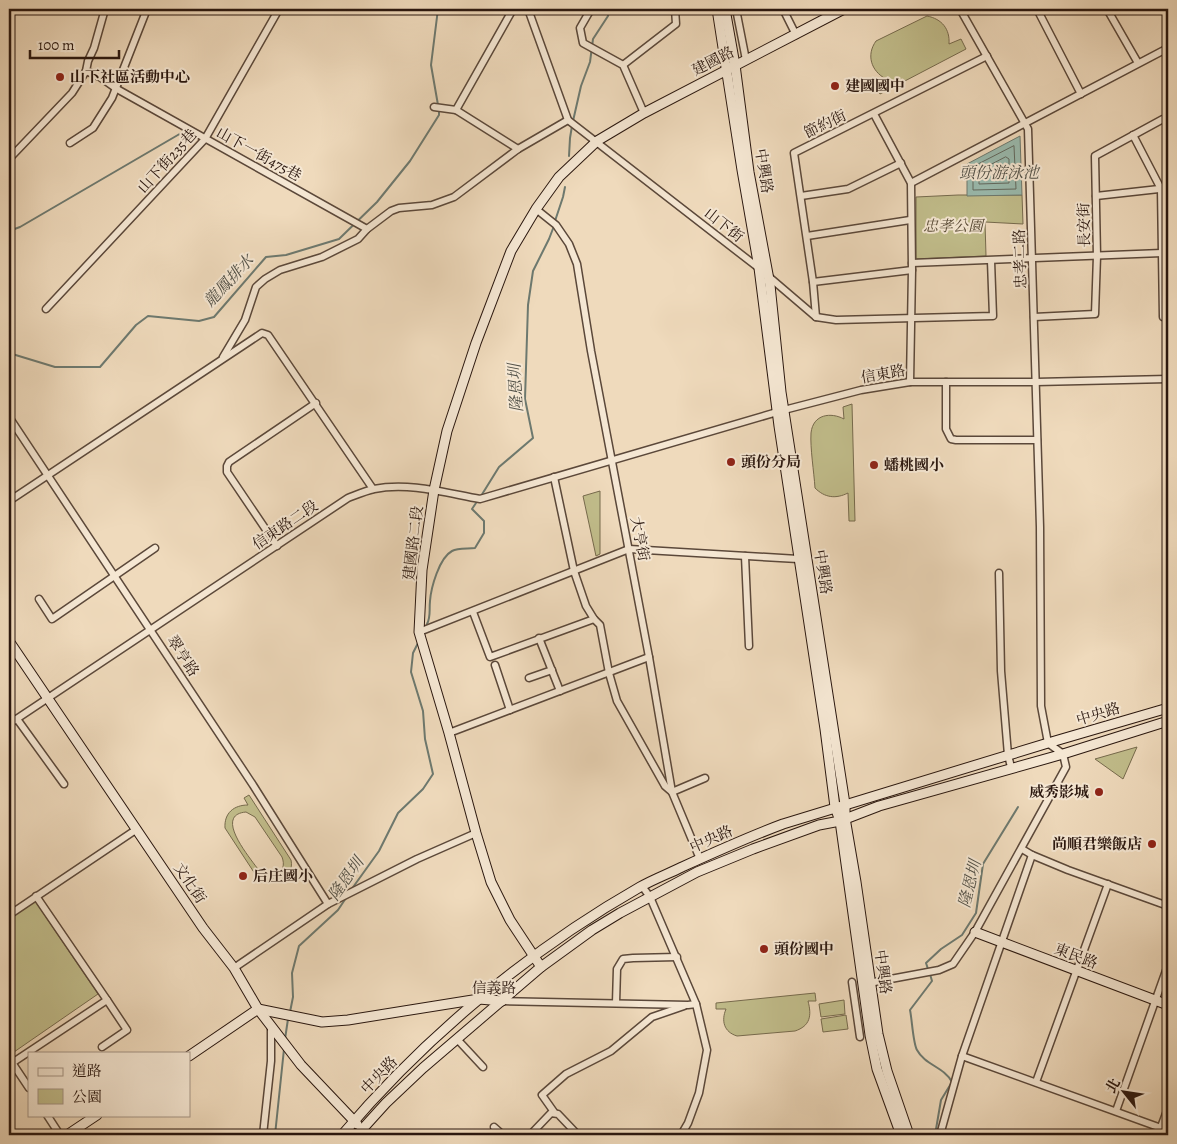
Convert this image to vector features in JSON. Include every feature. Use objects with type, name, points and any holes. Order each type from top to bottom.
[{"type":"street","points":[[9,160],[72,93],[86,72],[105,9]]},
{"type":"street","points":[[70,143],[93,128],[117,89],[147,9]]},
{"type":"street","name":"山下街235巷","points":[[46,310],[206,139],[279,9]]},
{"type":"street","points":[[456,110],[513,9]]},
{"type":"street","points":[[221,360],[245,320],[256,287],[265,278],[280,270],[322,257],[358,239],[365,228],[391,211],[399,208],[432,205],[454,197],[518,149],[571,122],[529,11],[521,9]]},
{"type":"street","points":[[591,9],[580,28],[589,46],[624,66],[644,113]]},
{"type":"street","points":[[624,66],[676,24],[675,9]]},
{"type":"street","name":"中興路","points":[[717,9],[731,67],[768,276],[798,559],[829,729],[845,804],[842,820],[867,983],[887,1071],[909,1135]]},
{"type":"street","name":"中興路","points":[[725,9],[742,170],[759,268],[829,729],[835,807],[842,820]]},
{"type":"street","points":[[736,9],[746,60]]},
{"type":"street","points":[[783,9],[796,35]]},
{"type":"street","name":"建國路","points":[[597,141],[644,113],[844,9]]},
{"type":"street","name":"忠孝二路","points":[[960,9],[1028,129],[1040,527],[1041,706],[1048,742]]},
{"type":"street","points":[[1037,9],[1081,94]]},
{"type":"street","points":[[1109,10],[1138,64]]},
{"type":"street","points":[[911,183],[1168,48]]},
{"type":"street","name":"節約街","points":[[816,317],[807,236],[794,153],[987,56]]},
{"type":"street","name":"山下一街475巷","points":[[86,72],[100,77],[117,89],[365,228]]},
{"type":"street","points":[[435,107],[456,110],[518,149]]},
{"type":"street","points":[[874,114],[911,183],[910,382]]},
{"type":"street","name":"長安街","points":[[1034,317],[1095,314],[1097,256],[1095,156],[1163,119],[1168,119]]},
{"type":"street","name":"山下街","points":[[571,122],[759,268],[816,317]]},
{"type":"street","points":[[1133,135],[1161,189],[1163,317],[1168,317]]},
{"type":"street","name":"建國路二段","points":[[541,967],[510,920],[491,882],[476,833],[419,632],[422,570],[434,490],[447,431],[476,343],[511,251],[536,209],[559,177],[597,141]]},
{"type":"street","points":[[800,196],[848,189],[901,162]]},
{"type":"street","points":[[1096,196],[1168,188]]},
{"type":"street","name":"大亨街","points":[[536,209],[554,224],[569,244],[577,264],[591,351],[649,657],[672,792],[700,859]]},
{"type":"street","points":[[807,236],[910,220]]},
{"type":"street","points":[[813,282],[912,267],[1032,258],[1162,252]]},
{"type":"street","points":[[816,317],[836,320],[993,316],[991,261]]},
{"type":"street","points":[[9,501],[106,434],[262,333],[268,335],[316,403],[373,490]]},
{"type":"street","name":"信東路","points":[[612,461],[781,411],[861,390],[910,382],[1168,379]]},
{"type":"street","points":[[946,382],[946,429],[951,439],[1037,440]]},
{"type":"street","points":[[276,546],[227,472],[227,466],[229,462],[316,403]]},
{"type":"street","name":"翠亨路","points":[[9,417],[12,426],[49,475],[253,785],[328,904]]},
{"type":"street","name":"信東路二段","points":[[9,724],[348,498],[373,490],[400,487],[434,490],[479,499],[612,461]]},
{"type":"street","points":[[554,477],[574,571],[586,606],[600,625],[617,701],[665,786],[672,792],[705,778]]},
{"type":"street","points":[[38,599],[52,619],[155,548]]},
{"type":"street","points":[[419,632],[629,549],[798,559]]},
{"type":"street","points":[[745,556],[749,646]]},
{"type":"street","points":[[999,574],[1001,671],[1008,755],[1011,768]]},
{"type":"street","points":[[473,612],[490,657],[594,619]]},
{"type":"street","points":[[539,638],[560,691]]},
{"type":"street","name":"文化街","points":[[9,641],[203,928],[234,968],[258,1009],[301,1065],[354,1121],[360,1132]]},
{"type":"street","points":[[449,733],[649,657]]},
{"type":"street","points":[[495,665],[510,710]]},
{"type":"street","points":[[529,678],[552,670]]},
{"type":"street","name":"中央路","points":[[342,1135],[414,1058],[479,999],[587,920],[642,886],[783,824],[1048,742],[1168,708]]},
{"type":"street","points":[[17,719],[64,784]]},
{"type":"street","name":"中央路","points":[[360,1132],[386,1103],[423,1068],[541,967],[592,930],[697,872],[819,825],[842,820],[889,804],[1168,721]]},
{"type":"street","points":[[867,983],[939,970],[953,964],[975,932],[1022,850],[1066,767],[1062,754],[1048,742]]},
{"type":"street","points":[[9,914],[137,829]]},
{"type":"street","points":[[234,968],[328,904],[417,859],[476,833]]},
{"type":"street","points":[[1022,850],[1168,906]]},
{"type":"street","points":[[940,1135],[962,1056],[1000,942],[1032,855]]},
{"type":"street","points":[[1036,1082],[1108,884]]},
{"type":"street","points":[[642,886],[650,897],[696,1004],[707,1050],[699,1093],[688,1123],[681,1135]]},
{"type":"street","points":[[36,896],[127,1030],[102,1046]]},
{"type":"street","name":"東民路","points":[[975,932],[1168,1005]]},
{"type":"street","points":[[616,1003],[617,970],[623,959],[677,958]]},
{"type":"street","points":[[1116,1111],[1168,965]]},
{"type":"street","points":[[852,982],[860,1037]]},
{"type":"street","name":"中興路","points":[[867,983],[870,1035],[877,1068],[901,1135]]},
{"type":"street","name":"信義路","points":[[258,1009],[322,1022],[348,1020],[479,999],[696,1004]]},
{"type":"street","points":[[28,1087],[10,1060],[107,1000]]},
{"type":"street","points":[[578,1135],[558,1114],[552,1112],[542,1095],[566,1074],[611,1051],[652,1017],[688,1005]]},
{"type":"street","points":[[190,1055],[258,1009]]},
{"type":"street","points":[[262,1135],[271,1062],[271,1025]]},
{"type":"street","points":[[457,1039],[483,1067]]},
{"type":"street","points":[[962,1056],[1161,1128]]},
{"type":"street","points":[[1158,1135],[1168,1108]]},
{"type":"street","points":[[530,1135],[552,1112]]},
{"type":"street","points":[[48,1116],[60,1135]]},
{"type":"street","points":[[66,1135],[96,1116]]},
{"type":"street","points":[[1161,1128],[1168,1123]]},
{"type":"street","points":[[494,1127],[503,1135]]},
{"type":"green space","points":[[927,16],[941,22],[948,34],[949,44],[961,39],[966,49],[880,94],[875,85],[886,79],[877,72],[872,62],[871,52],[876,41]]},
{"type":"green space","name":"忠孝公園","points":[[1022,195],[1023,224],[985,222],[986,256],[916,259],[916,197]]},
{"type":"green space","points":[[852,404],[855,521],[849,521],[848,493],[839,496],[827,496],[815,488],[811,433],[815,422],[823,416],[828,415],[844,419],[843,407]]},
{"type":"green space","points":[[600,491],[600,554],[596,556],[583,496]]},
{"type":"green space","points":[[1137,747],[1123,779],[1095,759]]},
{"type":"green space","points":[[249,795],[291,860],[290,872],[282,879],[270,882],[259,880],[225,828],[226,818],[234,808],[248,805],[244,798]],"holes":[[[246,812],[255,817],[282,857],[283,868],[276,876],[266,876],[260,872],[243,849],[233,829],[233,821],[237,815]]]},
{"type":"green space","points":[[35,901],[98,994],[14,1052],[9,1045],[9,919]]},
{"type":"green space","points":[[815,993],[816,1001],[808,1001],[809,1020],[804,1026],[795,1031],[737,1036],[726,1029],[724,1018],[726,1009],[716,1009],[716,1003]]},
{"type":"green space","points":[[844,1000],[845,1014],[821,1017],[819,1004]]},
{"type":"green space","points":[[846,1015],[848,1029],[823,1032],[821,1019]]},
{"type":"water","name":"頭份游泳池","points":[[1020,136],[1022,195],[967,196],[967,164]]},
{"type":"waterway","name":"龍鳳排水","points":[[438,9],[431,65],[438,105]]},
{"type":"waterway","name":"隆恩圳","points":[[573,121],[581,86],[590,62],[593,39],[608,16],[609,9]]},
{"type":"waterway","name":"龍鳳排水","points":[[9,353],[55,367],[100,367],[136,325],[148,316],[199,321],[214,317],[266,257],[286,255],[339,239],[377,202],[410,161],[439,115],[439,110]]},
{"type":"waterway","name":"隆恩圳","points":[[569,156],[572,126]]},
{"type":"waterway","points":[[9,231],[20,227],[183,132]]},
{"type":"waterway","name":"隆恩圳","points":[[555,221],[565,187]]},
{"type":"waterway","name":"隆恩圳","points":[[481,496],[499,467],[533,438],[525,399],[528,305],[533,271],[554,226]]},
{"type":"waterway","name":"隆恩圳","points":[[427,624],[432,589],[436,574],[443,560],[454,550],[475,548],[484,533],[484,521],[472,509],[478,500]]},
{"type":"waterway","name":"隆恩圳","points":[[351,890],[379,851],[398,813],[423,789],[433,774],[425,739],[423,711],[411,672],[413,653],[419,641]]},
{"type":"waterway","name":"隆恩圳","points":[[928,969],[926,963],[941,949],[962,935],[976,913],[983,864],[1018,807]]},
{"type":"waterway","name":"隆恩圳","points":[[290,1012],[293,997],[292,973],[299,946],[338,910],[346,898]]},
{"type":"waterway","name":"隆恩圳","points":[[930,974],[932,981],[910,1010],[914,1042],[917,1050],[920,1055],[949,1077],[952,1082],[941,1100],[935,1135]]},
{"type":"waterway","name":"隆恩圳","points":[[285,1039],[288,1019]]},
{"type":"waterway","name":"隆恩圳","points":[[275,1135],[284,1049]]},
{"type":"place","name":"山下社區活動中心","points":[[60,77]]},
{"type":"place","name":"建國國中","points":[[835,86]]},
{"type":"place","name":"頭份分局","points":[[731,462]]},
{"type":"place","name":"蟠桃國小","points":[[874,465]]},
{"type":"place","name":"威秀影城","points":[[1099,792]]},
{"type":"place","name":"尚順君樂飯店","points":[[1152,844]]},
{"type":"place","name":"后庄國小","points":[[243,876]]},
{"type":"place","name":"頭份國中","points":[[764,949]]}]
